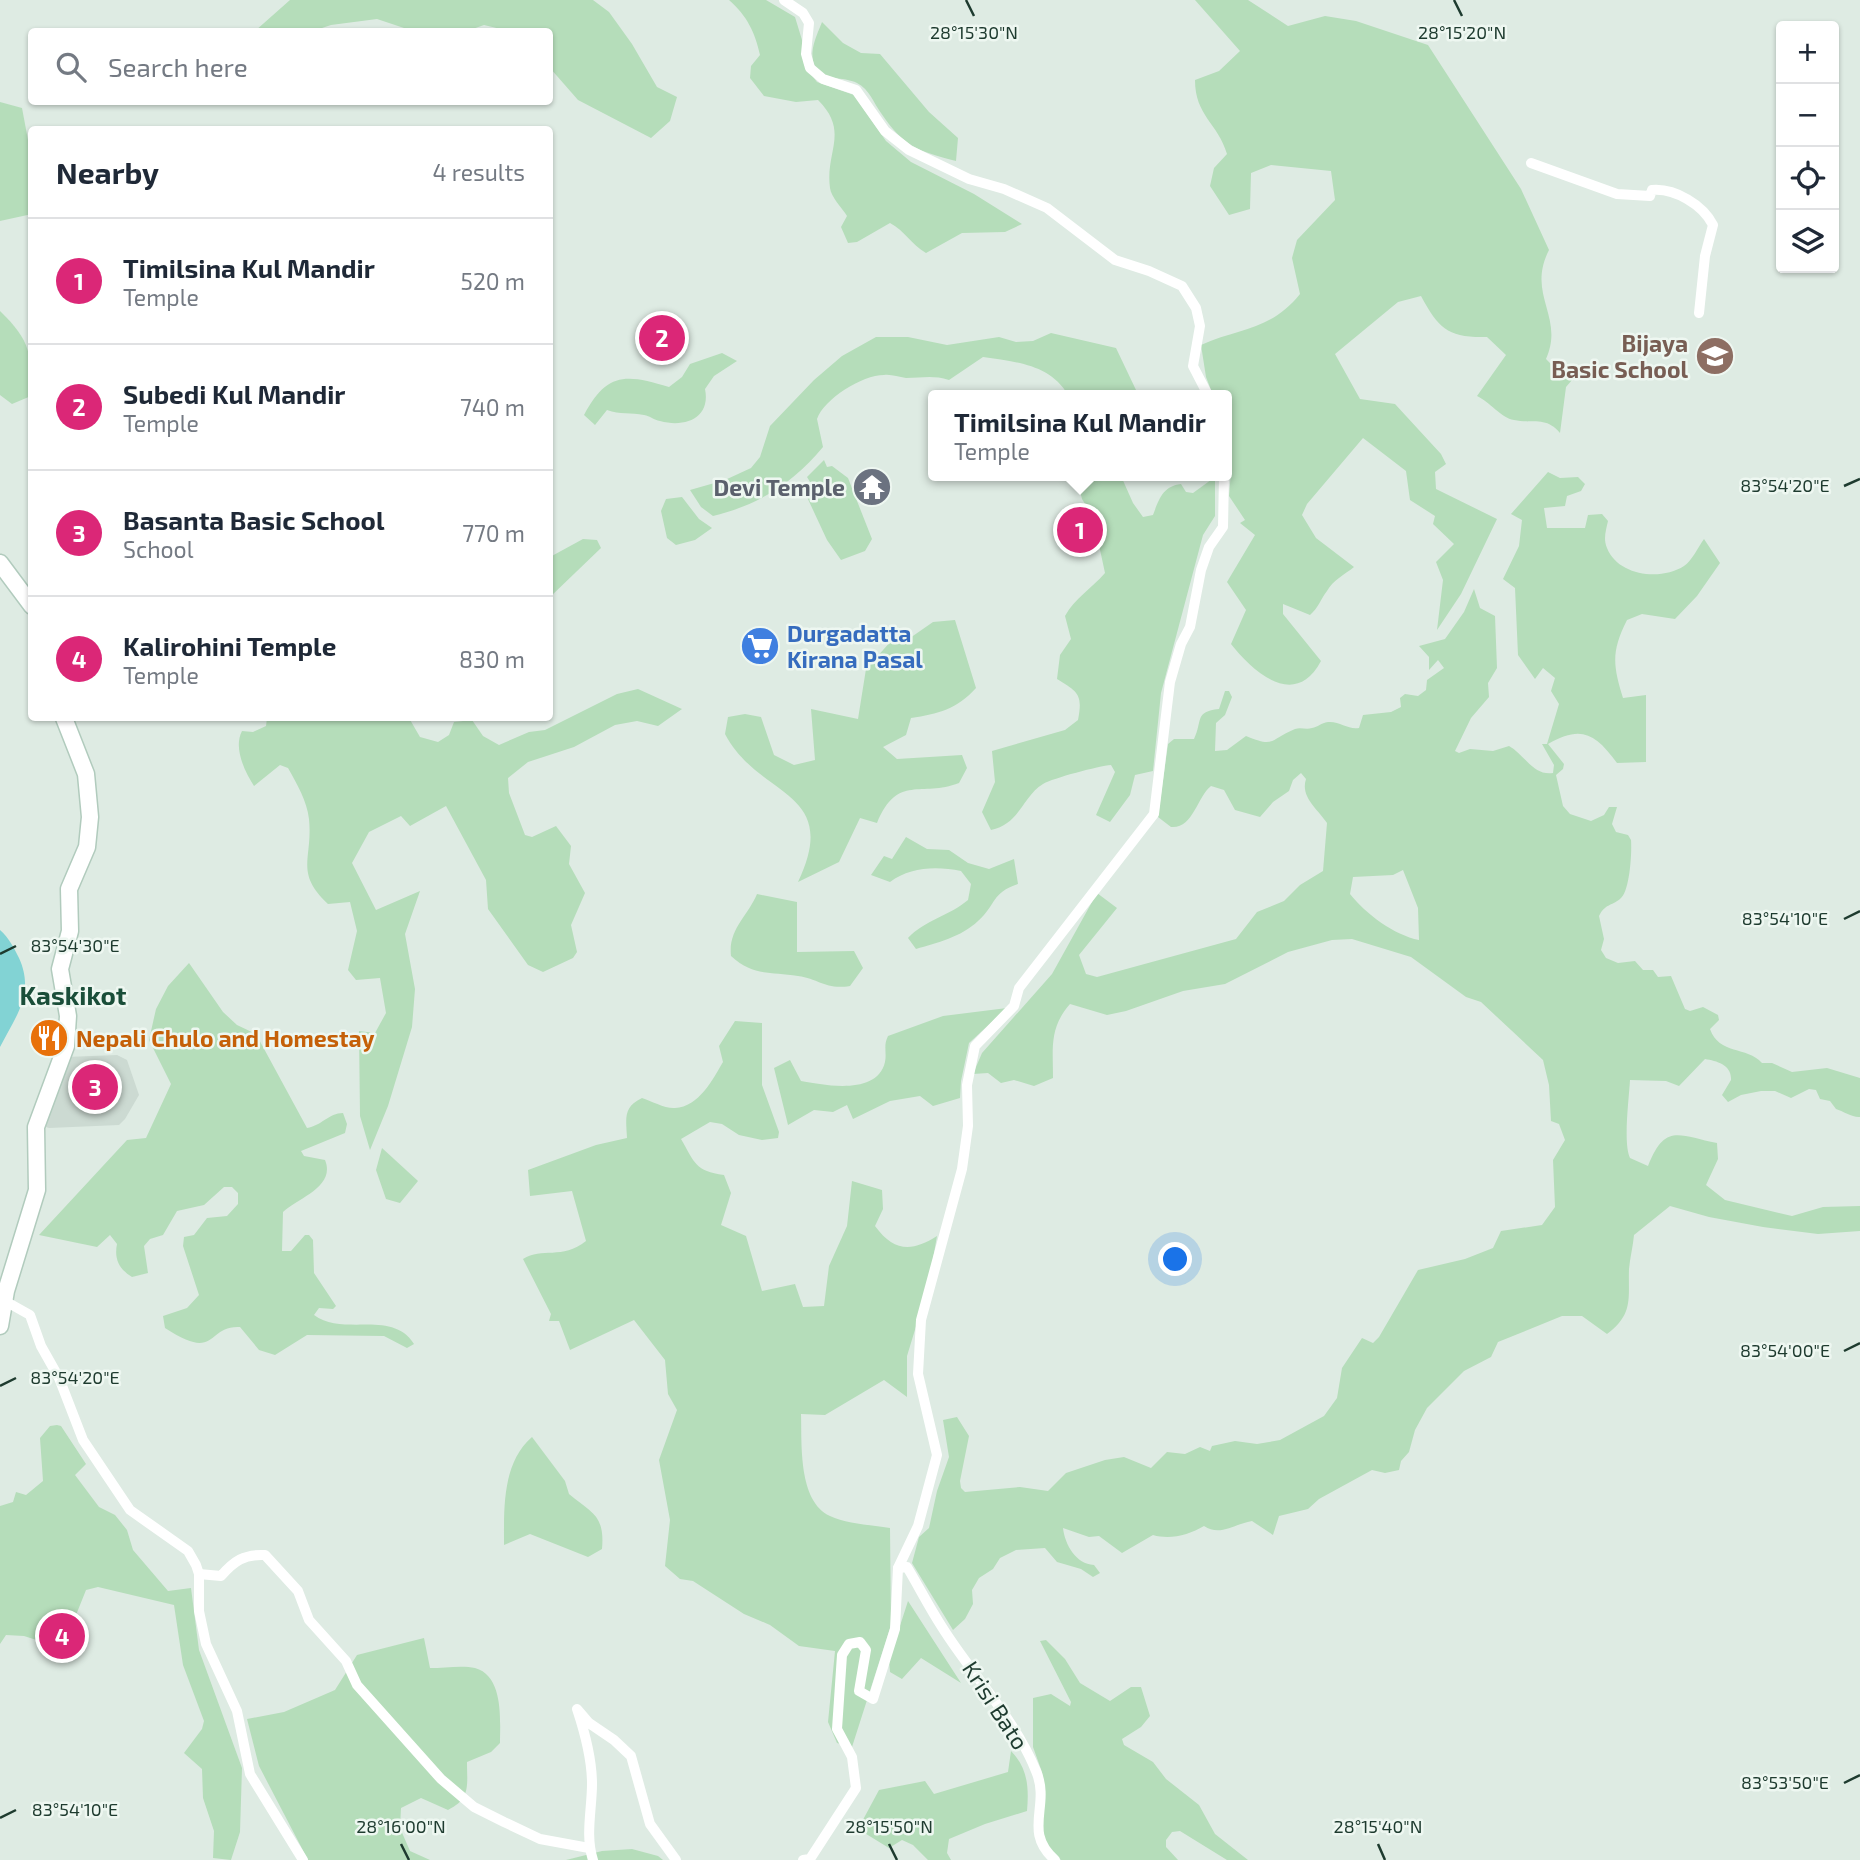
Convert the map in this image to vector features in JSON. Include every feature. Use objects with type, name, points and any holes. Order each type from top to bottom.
[{"type":"street","points":[[784,0],[803,13],[809,23],[806,54],[810,68],[823,79],[856,90],[885,131],[909,150],[969,179],[1004,189],[1047,208],[1115,260],[1182,286],[1196,308],[1200,326],[1193,366],[1205,390]]},
{"type":"street","points":[[1531,163],[1617,194],[1650,195],[1651,190],[1664,189],[1700,206],[1713,225],[1705,256],[1699,313]]},
{"type":"street","points":[[803,1860],[810,1859],[856,1788],[852,1757],[836,1729],[842,1655],[849,1644],[860,1642],[866,1650],[859,1691],[873,1699],[895,1629],[898,1569],[918,1526],[937,1455],[918,1374],[921,1320],[962,1170],[968,1126],[967,1085],[975,1045],[1014,1006],[1019,988],[1154,814],[1170,682],[1181,644],[1190,627],[1200,570],[1209,547],[1223,527],[1224,481]]},
{"type":"street","points":[[0,563],[28,601]]},
{"type":"street","points":[[0,1326],[37,1190],[36,1127],[66,1046],[68,1016],[60,969],[70,931],[69,889],[87,847],[90,817],[86,774],[65,721]]},
{"type":"street","points":[[5,1301],[30,1315],[41,1346],[60,1378],[83,1440],[130,1510],[188,1551],[200,1574],[200,1611],[206,1644],[237,1711],[250,1774],[303,1860]]},
{"type":"street","points":[[200,1574],[220,1576],[233,1563],[249,1554],[265,1555],[298,1591],[309,1620],[346,1661],[357,1685],[441,1779],[474,1807],[504,1822],[540,1839],[589,1849]]},
{"type":"street","name":"Krisi Bato","points":[[898,1569],[906,1567],[943,1629],[1023,1745],[1037,1773],[1040,1787],[1042,1801],[1037,1833],[1041,1848],[1055,1860]]},
{"type":"street","points":[[593,1860],[589,1849],[592,1782],[585,1734],[577,1709],[589,1723],[631,1756],[650,1824],[676,1860]]},
{"type":"shaded area","points":[[117,1055],[127,1060],[139,1095],[119,1125],[43,1126],[66,1057]]},
{"type":"green space","points":[[290,0],[593,0],[609,12],[632,44],[657,87],[677,97],[670,121],[651,138],[578,100],[553,71],[553,28],[496,28],[484,25],[476,28],[404,28],[377,19],[322,28],[258,28]]},
{"type":"green space","points":[[729,0],[766,0],[795,17],[802,40],[804,65],[817,82],[854,95],[886,141],[911,162],[974,194],[1022,224],[1005,232],[962,233],[926,253],[890,223],[857,242],[848,243],[841,227],[847,216],[834,199],[830,188],[829,175],[835,132],[833,122],[818,100],[796,102],[764,96],[750,78],[751,66],[760,55],[756,39],[745,18]]},
{"type":"green space","points":[[1195,0],[1248,0],[1288,26],[1325,16],[1356,21],[1428,45],[1521,189],[1549,250],[1543,266],[1542,280],[1551,330],[1551,344],[1546,359],[1557,370],[1578,373],[1566,387],[1560,433],[1545,422],[1509,419],[1477,396],[1506,355],[1487,337],[1463,336],[1446,329],[1433,316],[1421,296],[1398,302],[1335,354],[1360,399],[1395,404],[1441,454],[1446,464],[1435,472],[1436,489],[1497,519],[1461,594],[1437,630],[1443,580],[1436,562],[1454,544],[1433,524],[1435,516],[1410,500],[1406,471],[1363,438],[1307,504],[1302,515],[1316,538],[1354,567],[1332,584],[1310,615],[1283,604],[1283,614],[1321,661],[1311,675],[1299,683],[1287,685],[1262,675],[1231,644],[1246,610],[1227,582],[1255,535],[1240,523],[1245,520],[1229,496],[1232,481],[1232,390],[1211,390],[1201,345],[1266,322],[1289,306],[1300,294],[1292,258],[1297,240],[1335,200],[1331,171],[1271,165],[1251,173],[1250,209],[1229,215],[1210,186],[1214,168],[1227,154],[1199,102],[1195,80],[1219,71],[1240,51]]},
{"type":"green space","points":[[822,22],[843,43],[861,53],[880,54],[929,112],[958,138],[956,161],[931,154],[905,140],[857,83],[827,76],[817,70],[812,53]]},
{"type":"green space","points":[[0,102],[22,108],[28,140],[28,215],[0,221]]},
{"type":"green space","points":[[0,311],[18,331],[28,349],[28,397],[12,404],[0,395]]},
{"type":"green space","points":[[1051,333],[1116,348],[1136,390],[1064,390],[1052,377],[1031,366],[983,357],[949,380],[933,377],[875,376],[855,384],[827,404],[817,419],[823,447],[800,471],[774,491],[745,506],[713,516],[701,507],[690,490],[725,480],[751,468],[760,457],[770,426],[814,380],[842,356],[876,337],[908,337],[947,345],[999,337],[1016,342],[1033,341]]},
{"type":"green space","points":[[722,353],[737,361],[714,376],[705,389],[704,407],[694,419],[669,423],[644,415],[607,410],[595,425],[584,415],[600,391],[609,384],[629,379],[669,387],[682,377],[690,364]]},
{"type":"green space","points":[[824,460],[827,467],[832,466],[848,478],[872,539],[865,551],[841,560],[827,540],[807,497],[815,490],[807,477]]},
{"type":"green space","points":[[1548,472],[1560,478],[1578,477],[1585,484],[1581,491],[1567,496],[1565,506],[1544,508],[1547,528],[1585,528],[1588,515],[1602,514],[1608,521],[1605,534],[1607,548],[1620,565],[1641,573],[1675,571],[1687,564],[1704,539],[1720,563],[1697,596],[1675,619],[1642,614],[1627,620],[1618,641],[1615,659],[1623,698],[1646,695],[1646,762],[1617,763],[1602,745],[1587,735],[1570,735],[1548,744],[1564,764],[1563,769],[1556,775],[1563,806],[1570,814],[1591,821],[1604,815],[1609,807],[1617,807],[1612,824],[1616,832],[1628,835],[1631,840],[1630,871],[1626,889],[1620,899],[1606,907],[1599,916],[1604,939],[1601,950],[1606,958],[1618,963],[1635,961],[1643,970],[1653,970],[1658,977],[1671,976],[1685,1009],[1690,1011],[1703,1007],[1718,1015],[1719,1020],[1710,1029],[1714,1037],[1726,1047],[1749,1054],[1762,1063],[1772,1063],[1792,1072],[1827,1068],[1860,1078],[1860,1117],[1836,1109],[1830,1101],[1820,1099],[1816,1090],[1809,1089],[1791,1098],[1775,1091],[1761,1091],[1741,1095],[1728,1102],[1722,1095],[1731,1080],[1729,1071],[1719,1063],[1705,1059],[1679,1086],[1666,1081],[1630,1080],[1627,1132],[1630,1158],[1648,1166],[1660,1143],[1674,1135],[1717,1143],[1718,1159],[1706,1185],[1725,1200],[1792,1216],[1823,1207],[1860,1206],[1860,1231],[1818,1234],[1763,1227],[1709,1217],[1670,1206],[1634,1235],[1628,1305],[1616,1327],[1607,1334],[1582,1316],[1562,1316],[1498,1342],[1491,1357],[1464,1371],[1427,1408],[1399,1470],[1385,1473],[1372,1470],[1319,1499],[1308,1509],[1279,1516],[1273,1535],[1252,1521],[1221,1530],[1204,1526],[1179,1536],[1153,1535],[1122,1553],[1099,1536],[1089,1537],[1063,1528],[1072,1552],[1082,1561],[1094,1565],[1100,1573],[1093,1577],[1081,1569],[1057,1562],[1045,1548],[1016,1550],[1000,1558],[993,1569],[979,1578],[972,1590],[973,1604],[965,1619],[953,1630],[912,1563],[919,1537],[929,1528],[937,1491],[949,1457],[943,1420],[957,1417],[969,1436],[960,1481],[965,1492],[1020,1487],[1048,1491],[1066,1473],[1105,1460],[1124,1457],[1151,1468],[1167,1452],[1185,1454],[1200,1447],[1210,1451],[1212,1446],[1235,1441],[1257,1444],[1280,1440],[1324,1416],[1337,1398],[1342,1368],[1362,1338],[1373,1343],[1379,1337],[1418,1270],[1465,1259],[1493,1248],[1501,1231],[1542,1225],[1555,1207],[1553,1160],[1565,1140],[1559,1124],[1551,1121],[1549,1085],[1543,1060],[1481,1002],[1466,997],[1411,957],[1352,939],[1332,940],[1288,952],[1225,984],[1183,991],[1126,1011],[1107,1015],[1070,1004],[1055,1030],[1053,1078],[1034,1086],[1014,1080],[1001,1083],[988,1073],[973,1074],[982,1053],[1052,974],[1097,893],[1117,908],[1079,955],[1086,974],[1097,977],[1236,939],[1257,912],[1284,901],[1300,885],[1323,871],[1327,823],[1305,792],[1306,779],[1301,773],[1293,780],[1289,791],[1273,802],[1260,817],[1235,810],[1224,790],[1211,786],[1185,823],[1171,827],[1158,817],[1168,744],[1174,739],[1194,739],[1200,718],[1206,712],[1219,709],[1225,691],[1229,691],[1232,697],[1225,715],[1216,723],[1215,751],[1227,750],[1246,736],[1267,742],[1295,729],[1310,729],[1328,722],[1359,728],[1363,715],[1391,712],[1401,707],[1400,698],[1405,694],[1418,696],[1426,690],[1427,680],[1444,668],[1438,660],[1429,670],[1429,657],[1419,646],[1445,639],[1464,612],[1474,589],[1480,608],[1495,616],[1497,668],[1488,683],[1489,697],[1471,718],[1455,751],[1493,751],[1509,746],[1535,768],[1553,773],[1554,765],[1542,744],[1547,744],[1559,704],[1551,691],[1555,678],[1543,668],[1535,679],[1518,655],[1515,588],[1503,579],[1519,546],[1522,520],[1511,514]],"holes":[[[1403,870],[1418,908],[1419,940],[1390,929],[1364,909],[1350,894],[1353,877],[1393,875]]]},
{"type":"green space","points":[[1077,481],[1123,481],[1143,517],[1153,515],[1160,499],[1170,487],[1181,484],[1186,492],[1193,493],[1210,481],[1215,481],[1215,516],[1203,535],[1161,693],[1153,771],[1135,775],[1130,795],[1110,822],[1096,815],[1115,772],[1111,765],[1043,784],[1015,816],[1001,827],[991,830],[982,812],[995,782],[992,751],[1065,730],[1078,720],[1080,704],[1077,695],[1057,679],[1060,655],[1071,639],[1065,616],[1105,573],[1093,517],[1082,499]]},
{"type":"green space","points":[[682,497],[699,519],[712,528],[695,540],[676,545],[667,538],[661,511],[666,499]]},
{"type":"green space","points":[[583,539],[597,540],[601,548],[553,594],[553,555]]},
{"type":"green space","points":[[955,620],[976,688],[962,701],[946,709],[911,718],[906,735],[883,747],[897,759],[962,755],[967,768],[959,783],[902,792],[893,798],[877,823],[860,818],[839,862],[798,882],[809,852],[810,829],[803,811],[740,755],[725,734],[728,717],[745,714],[761,717],[774,755],[794,765],[815,760],[811,709],[858,719],[866,669],[892,640],[910,638],[933,622]]},
{"type":"green space","points":[[638,689],[682,709],[658,726],[637,721],[615,725],[574,747],[528,762],[508,778],[509,793],[525,835],[532,837],[556,826],[571,846],[569,864],[585,893],[571,925],[577,952],[573,958],[543,972],[528,965],[488,909],[486,880],[446,806],[410,826],[401,816],[369,832],[352,863],[376,910],[420,891],[405,934],[415,989],[412,1027],[388,1106],[370,1150],[360,1116],[359,1031],[375,1033],[386,1013],[380,978],[356,980],[348,970],[357,931],[350,902],[328,904],[311,883],[307,864],[309,819],[301,793],[288,768],[280,765],[254,786],[239,752],[242,731],[253,732],[266,726],[267,721],[411,721],[420,737],[438,742],[449,735],[454,722],[473,721],[483,736],[499,745],[529,732],[545,730],[617,694]]},
{"type":"green space","points":[[906,837],[927,849],[949,850],[968,863],[989,869],[1014,859],[1018,884],[1003,891],[971,927],[948,939],[916,949],[908,938],[968,900],[971,884],[961,871],[942,869],[906,873],[890,882],[871,875],[884,856],[892,859]]},
{"type":"green space","points":[[757,894],[797,902],[797,952],[854,951],[863,968],[850,986],[834,987],[806,977],[755,970],[731,956],[736,930]]},
{"type":"green space","points":[[189,963],[223,1012],[237,1025],[256,1034],[307,1128],[343,1113],[347,1124],[345,1133],[301,1151],[304,1156],[325,1160],[325,1178],[314,1191],[283,1212],[282,1251],[291,1251],[305,1235],[309,1235],[313,1240],[314,1273],[336,1306],[333,1309],[319,1308],[314,1315],[339,1324],[393,1328],[405,1334],[414,1344],[407,1348],[384,1336],[307,1335],[275,1355],[259,1350],[240,1327],[221,1331],[203,1343],[182,1338],[165,1328],[163,1316],[187,1308],[199,1295],[183,1246],[184,1237],[194,1235],[207,1218],[227,1216],[238,1204],[238,1193],[232,1187],[224,1187],[204,1205],[177,1211],[163,1235],[150,1239],[144,1246],[148,1273],[132,1277],[119,1263],[117,1244],[110,1235],[97,1247],[39,1235],[127,1140],[146,1138],[171,1084],[149,1040],[156,1009],[168,986]]},
{"type":"green space","points":[[1007,1008],[969,1043],[960,1098],[933,1106],[920,1096],[890,1101],[853,1119],[847,1105],[833,1112],[814,1110],[788,1125],[774,1068],[790,1060],[801,1081],[836,1086],[861,1084],[880,1073],[885,1062],[888,1036],[943,1016]]},
{"type":"green space","points":[[735,1021],[762,1023],[762,1085],[779,1132],[778,1138],[762,1140],[739,1135],[722,1124],[710,1122],[681,1139],[701,1168],[724,1175],[731,1193],[721,1225],[746,1236],[762,1291],[795,1284],[803,1307],[824,1306],[829,1266],[847,1226],[852,1181],[882,1190],[883,1209],[875,1226],[889,1241],[911,1247],[937,1236],[928,1287],[907,1356],[907,1397],[884,1380],[825,1415],[801,1414],[804,1471],[812,1498],[820,1509],[844,1521],[890,1528],[891,1625],[852,1747],[837,1743],[828,1722],[835,1651],[799,1646],[770,1625],[744,1614],[693,1581],[680,1579],[665,1566],[670,1520],[659,1460],[677,1410],[668,1394],[665,1360],[634,1320],[570,1350],[559,1321],[549,1321],[551,1314],[523,1259],[537,1254],[569,1250],[586,1241],[572,1191],[530,1196],[528,1170],[596,1145],[627,1138],[626,1119],[629,1109],[642,1098],[671,1108],[691,1103],[704,1091],[723,1062],[719,1046]]},
{"type":"green space","points":[[382,1148],[418,1181],[400,1203],[386,1199],[376,1170]]},
{"type":"green space","points":[[50,1426],[61,1426],[86,1464],[75,1475],[99,1507],[115,1515],[127,1530],[133,1550],[168,1591],[191,1588],[199,1650],[242,1768],[240,1832],[231,1860],[213,1858],[214,1831],[203,1798],[202,1769],[184,1753],[202,1729],[204,1721],[183,1665],[174,1605],[98,1587],[86,1590],[66,1640],[49,1644],[24,1636],[6,1635],[0,1644],[0,1506],[13,1502],[16,1492],[26,1495],[43,1481],[40,1438]]},
{"type":"green space","points":[[532,1437],[565,1481],[569,1494],[599,1522],[602,1549],[588,1557],[530,1534],[504,1545],[505,1501],[510,1473],[522,1448]]},
{"type":"green space","points":[[908,1601],[961,1683],[921,1658],[902,1679],[890,1672],[889,1660]]},
{"type":"green space","points":[[424,1638],[430,1668],[475,1668],[491,1680],[498,1700],[500,1743],[491,1752],[467,1762],[466,1790],[461,1801],[455,1806],[448,1810],[421,1798],[401,1808],[400,1828],[410,1851],[430,1860],[308,1860],[259,1766],[247,1719],[284,1712],[335,1690],[357,1655]]},
{"type":"green space","points":[[1046,1640],[1065,1659],[1080,1683],[1110,1701],[1131,1687],[1141,1687],[1150,1716],[1141,1727],[1122,1739],[1124,1745],[1153,1762],[1166,1779],[1199,1805],[1215,1834],[1248,1860],[1227,1860],[1180,1831],[1172,1832],[1166,1840],[1166,1847],[1178,1860],[1061,1860],[1044,1844],[1041,1829],[1045,1793],[1042,1772],[1033,1747],[1033,1698],[1051,1694],[1070,1706],[1071,1702],[1040,1641]]},
{"type":"green space","points":[[1011,1751],[1024,1771],[1028,1794],[1027,1811],[949,1839],[947,1853],[951,1860],[928,1860],[913,1845],[902,1840],[889,1848],[858,1829],[879,1790],[925,1781],[934,1794],[1008,1772]]},
{"type":"green space","points":[[632,1849],[663,1860],[566,1860],[602,1851]]},
{"type":"water","points":[[0,930],[19,958],[25,982],[22,1004],[0,1047]]},
{"type":"place","name":"Subedi Kul Mandir","points":[[662,338]]},
{"type":"place","name":"Bijaya Basic School","points":[[1715,356]]},
{"type":"place","name":"Devi Temple","points":[[872,487]]},
{"type":"place","name":"Timilsina Kul Mandir","points":[[1080,530]]},
{"type":"place","name":"Durgadatta Kirana Pasal","points":[[760,646]]},
{"type":"place","name":"Nepali Chulo and Homestay","points":[[49,1038]]},
{"type":"place","name":"Basanta Basic School","points":[[95,1087]]},
{"type":"place","name":"Kalirohini Temple","points":[[62,1636]]},
{"type":"district","name":"Kaskikot","points":[[73,994]]}]
